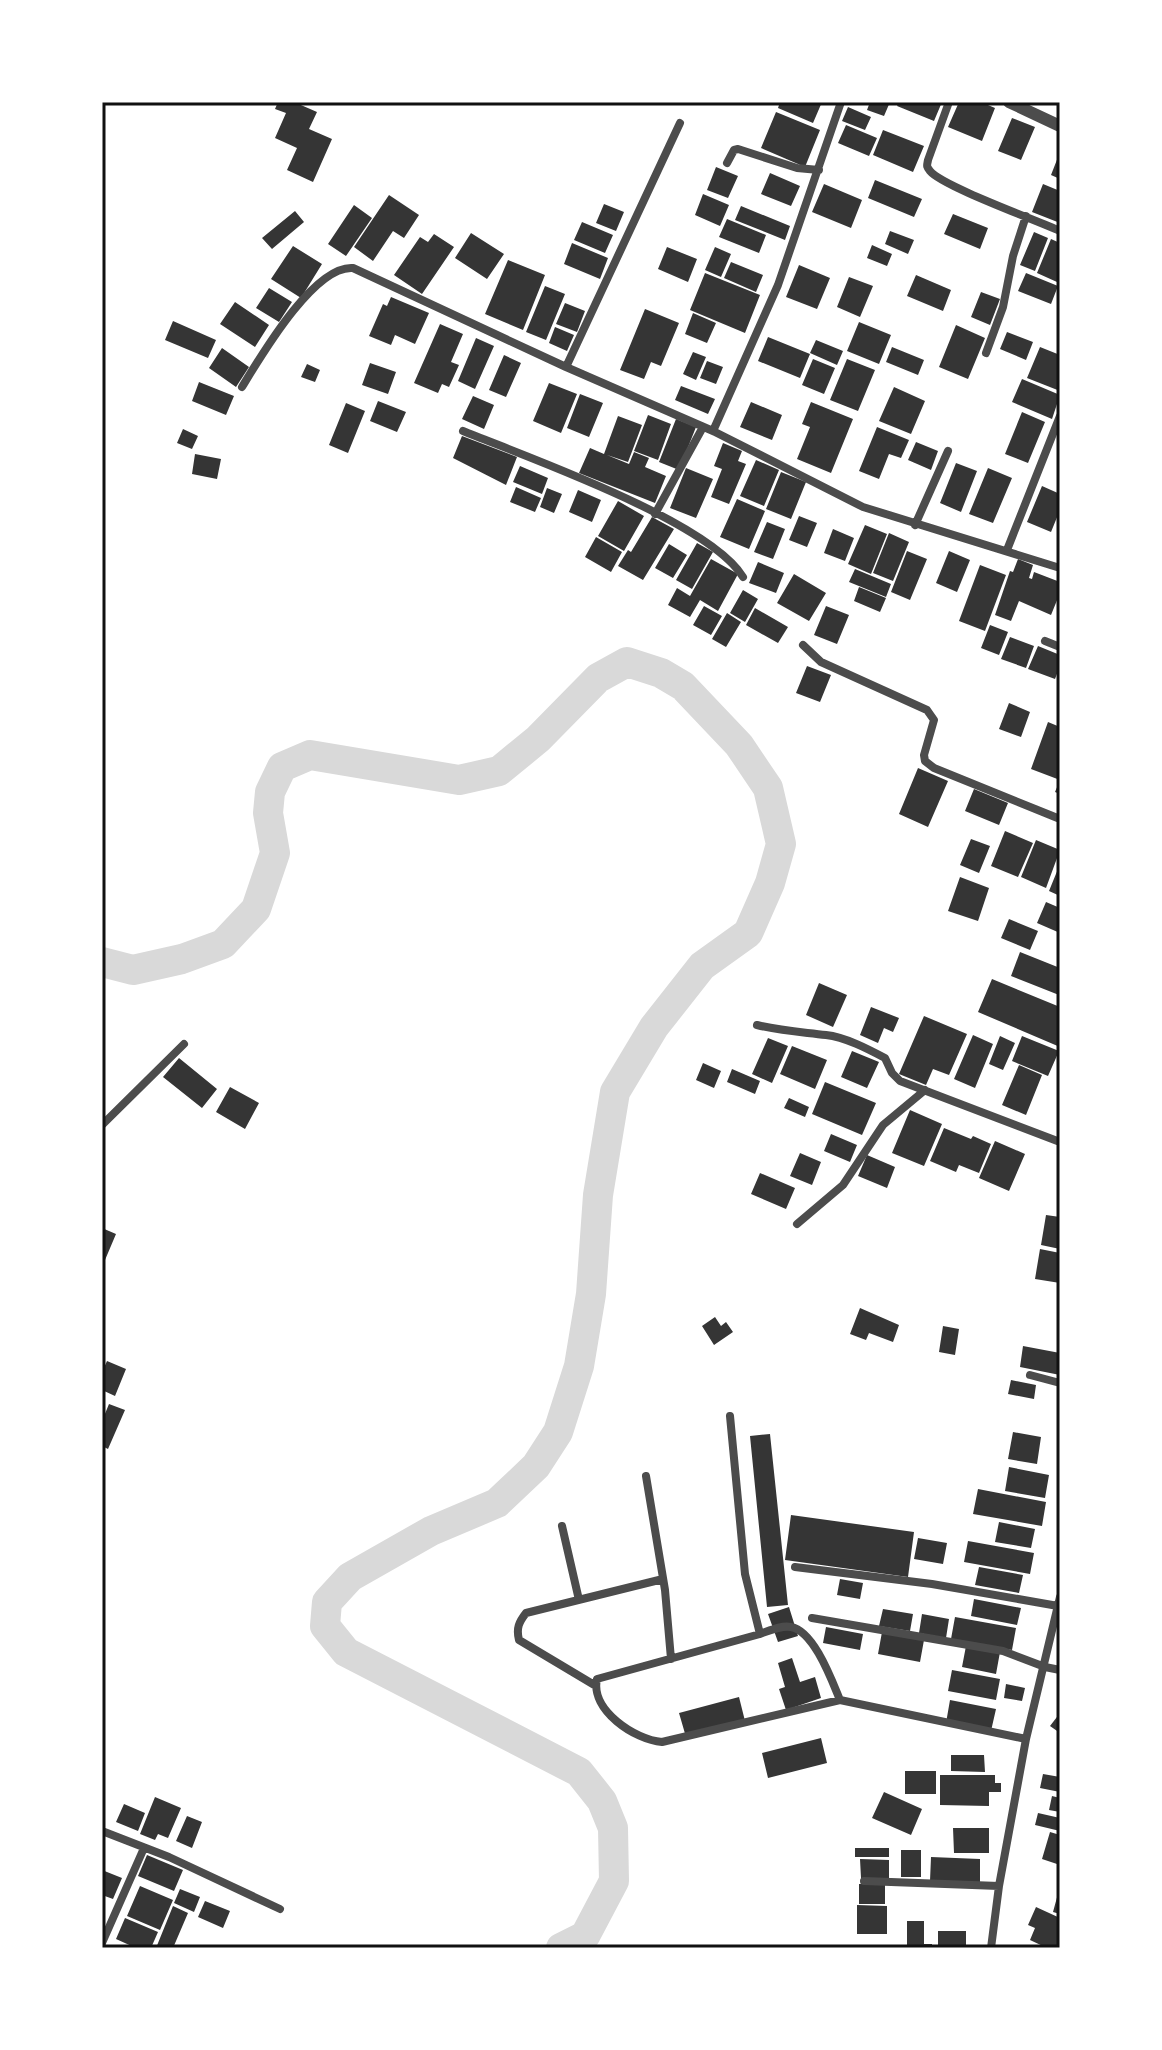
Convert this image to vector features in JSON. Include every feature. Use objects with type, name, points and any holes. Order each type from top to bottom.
[{"type":"street","points":[[713,431],[778,285],[841,102]]},
{"type":"street","points":[[949,102],[928,160],[927,166],[931,172],[959,188],[1060,231]]},
{"type":"street","points":[[1009,102],[1060,126]]},
{"type":"street","points":[[566,367],[680,123]]},
{"type":"street","points":[[727,163],[731,153],[738,149],[797,168],[819,170]]},
{"type":"street","points":[[986,353],[1003,307],[1013,256],[1026,216]]},
{"type":"street","points":[[242,387],[287,317],[327,277],[345,268],[362,271],[566,367],[713,431],[863,507],[1060,568]]},
{"type":"street","points":[[1007,550],[1060,416]]},
{"type":"street","points":[[655,514],[703,427]]},
{"type":"street","points":[[463,431],[627,498],[716,551],[743,577]]},
{"type":"street","points":[[915,525],[948,451]]},
{"type":"street","points":[[1045,641],[1060,647]]},
{"type":"street","points":[[803,645],[821,662],[927,710],[934,720],[924,755],[925,761],[934,768],[1060,819]]},
{"type":"street","points":[[757,1025],[841,1039],[885,1058],[895,1077],[1060,1142]]},
{"type":"street","points":[[102,1125],[184,1044]]},
{"type":"street","points":[[797,1224],[843,1185],[883,1125],[925,1090]]},
{"type":"street","points":[[1030,1375],[1060,1383]]},
{"type":"street","points":[[730,1416],[745,1574],[760,1634]]},
{"type":"street","points":[[646,1476],[663,1579],[671,1659]]},
{"type":"street","points":[[562,1526],[579,1600]]},
{"type":"street","points":[[795,1567],[1059,1601],[1026,1739],[991,1948]]},
{"type":"street","points":[[596,1686],[519,1640],[517,1633],[526,1613],[663,1579]]},
{"type":"street","points":[[812,1618],[1003,1651],[1060,1670]]},
{"type":"street","points":[[840,1700],[812,1642],[792,1627],[776,1628],[597,1679],[596,1686],[599,1699],[616,1720],[647,1741],[662,1742],[840,1700],[1026,1739]]},
{"type":"street","points":[[102,1831],[280,1909]]},
{"type":"street","points":[[102,1943],[144,1848]]},
{"type":"street","points":[[864,1881],[999,1886]]},
{"type":"building","points":[[278,102],[294,102],[317,112],[309,129],[332,139],[313,182],[287,170],[297,148],[275,138],[286,113],[275,109]]},
{"type":"building","points":[[780,102],[822,102],[813,123],[778,108]]},
{"type":"building","points":[[870,102],[890,102],[884,116],[867,110]]},
{"type":"building","points":[[899,102],[942,102],[934,121],[897,106]]},
{"type":"building","points":[[959,102],[981,102],[995,108],[982,141],[948,127]]},
{"type":"building","points":[[848,107],[871,117],[865,130],[842,121]]},
{"type":"building","points":[[776,112],[820,130],[805,167],[761,148]]},
{"type":"building","points":[[1012,118],[1035,127],[1021,160],[998,151]]},
{"type":"building","points":[[846,125],[877,138],[869,156],[838,143]]},
{"type":"building","points":[[883,130],[924,146],[913,172],[873,155]]},
{"type":"building","points":[[1060,152],[1060,179],[1051,175]]},
{"type":"building","points":[[716,167],[738,176],[728,198],[707,190]]},
{"type":"building","points":[[770,173],[800,186],[791,206],[761,194]]},
{"type":"building","points":[[875,180],[922,199],[914,217],[868,198]]},
{"type":"building","points":[[824,184],[862,200],[851,228],[812,212]]},
{"type":"building","points":[[1043,184],[1060,191],[1060,223],[1032,212]]},
{"type":"building","points":[[703,194],[729,205],[720,226],[695,215]]},
{"type":"building","points":[[389,195],[419,215],[404,238],[393,231],[373,261],[354,247]]},
{"type":"building","points":[[604,204],[624,212],[616,231],[596,223]]},
{"type":"building","points":[[354,205],[372,218],[346,256],[328,244]]},
{"type":"building","points":[[741,206],[790,226],[785,240],[735,220]]},
{"type":"building","points":[[295,211],[304,222],[272,249],[262,238]]},
{"type":"building","points":[[953,214],[988,228],[980,249],[944,234]]},
{"type":"building","points":[[727,219],[766,235],[759,253],[719,237]]},
{"type":"building","points":[[582,222],[613,235],[605,253],[574,240]]},
{"type":"building","points":[[890,231],[914,240],[908,254],[885,244]]},
{"type":"building","points":[[1034,232],[1048,238],[1035,271],[1020,265]]},
{"type":"building","points":[[471,233],[504,254],[487,279],[455,258]]},
{"type":"building","points":[[434,234],[454,247],[422,294],[394,275],[420,237],[428,242]]},
{"type":"building","points":[[1051,239],[1060,243],[1060,275],[1057,282],[1037,273]]},
{"type":"building","points":[[572,243],[608,258],[600,279],[564,264]]},
{"type":"building","points":[[872,245],[892,254],[887,266],[867,258]]},
{"type":"building","points":[[293,246],[322,264],[301,298],[271,279]]},
{"type":"building","points":[[667,247],[697,259],[688,282],[658,269]]},
{"type":"building","points":[[715,247],[731,254],[721,277],[705,270]]},
{"type":"building","points":[[508,260],[545,275],[523,330],[485,314]]},
{"type":"building","points":[[731,262],[763,275],[756,292],[724,278]]},
{"type":"building","points":[[799,265],[830,278],[817,309],[786,297]]},
{"type":"building","points":[[705,273],[760,295],[745,333],[690,310]]},
{"type":"building","points":[[1026,273],[1058,286],[1051,304],[1018,291]]},
{"type":"building","points":[[916,275],[951,290],[943,311],[907,296]]},
{"type":"building","points":[[849,277],[873,286],[860,317],[837,307]]},
{"type":"building","points":[[545,286],[565,294],[546,340],[526,332]]},
{"type":"building","points":[[269,288],[292,302],[279,322],[256,308]]},
{"type":"building","points":[[981,292],[1000,299],[990,325],[971,317]]},
{"type":"building","points":[[391,297],[429,313],[415,344],[395,335],[391,345],[369,336],[383,304],[387,306]]},
{"type":"building","points":[[235,302],[269,325],[255,347],[220,324]]},
{"type":"building","points":[[565,303],[585,311],[577,332],[556,324]]},
{"type":"building","points":[[645,309],[679,323],[661,366],[651,362],[644,379],[620,370]]},
{"type":"building","points":[[693,313],[716,323],[707,343],[685,334]]},
{"type":"building","points":[[173,321],[216,340],[208,358],[165,340]]},
{"type":"building","points":[[859,322],[891,335],[879,364],[847,351]]},
{"type":"building","points":[[440,324],[463,334],[451,362],[459,365],[449,387],[442,384],[438,393],[414,383]]},
{"type":"building","points":[[956,325],[985,338],[968,379],[939,367]]},
{"type":"building","points":[[555,327],[574,335],[567,351],[549,343]]},
{"type":"building","points":[[1007,332],[1033,342],[1026,360],[1000,349]]},
{"type":"building","points":[[768,337],[810,354],[800,378],[758,361]]},
{"type":"building","points":[[476,338],[494,346],[475,389],[458,381]]},
{"type":"building","points":[[816,340],[843,351],[837,365],[810,353]]},
{"type":"building","points":[[892,347],[924,360],[918,375],[886,362]]},
{"type":"building","points":[[1040,347],[1060,355],[1060,391],[1027,378]]},
{"type":"building","points":[[222,348],[249,367],[236,387],[209,368]]},
{"type":"building","points":[[693,352],[706,357],[696,380],[683,374]]},
{"type":"building","points":[[504,355],[521,363],[506,397],[489,390]]},
{"type":"building","points":[[813,359],[835,368],[824,394],[802,385]]},
{"type":"building","points":[[847,359],[875,370],[858,411],[830,400]]},
{"type":"building","points":[[707,361],[723,367],[716,384],[700,378]]},
{"type":"building","points":[[370,363],[396,372],[388,394],[362,385]]},
{"type":"building","points":[[307,364],[320,370],[315,382],[301,377]]},
{"type":"building","points":[[1022,379],[1060,395],[1052,419],[1012,402]]},
{"type":"building","points":[[199,382],[234,396],[226,415],[192,401]]},
{"type":"building","points":[[549,383],[577,394],[561,433],[533,421]]},
{"type":"building","points":[[681,386],[715,399],[708,414],[675,400]]},
{"type":"building","points":[[894,387],[925,401],[911,434],[879,421]]},
{"type":"building","points":[[580,394],[603,403],[589,437],[567,428]]},
{"type":"building","points":[[473,396],[494,405],[484,429],[462,419]]},
{"type":"building","points":[[378,401],[406,412],[397,432],[370,421]]},
{"type":"building","points":[[751,402],[782,415],[772,440],[740,427]]},
{"type":"building","points":[[811,402],[853,419],[831,473],[797,459],[810,427],[802,424]]},
{"type":"building","points":[[346,403],[365,411],[348,453],[329,445]]},
{"type":"building","points":[[1022,412],[1045,422],[1028,463],[1005,454]]},
{"type":"building","points":[[648,415],[671,424],[658,460],[634,451]]},
{"type":"building","points":[[618,416],[642,425],[628,462],[607,455],[629,464],[634,452],[649,458],[645,467],[666,476],[655,503],[579,473],[590,448],[604,454]]},
{"type":"building","points":[[676,419],[696,427],[679,470],[659,462]]},
{"type":"building","points":[[877,427],[909,440],[901,458],[889,454],[879,479],[859,471]]},
{"type":"building","points":[[183,429],[198,436],[192,449],[177,443]]},
{"type":"building","points":[[462,436],[517,457],[506,485],[453,458]]},
{"type":"building","points":[[916,442],[938,451],[931,470],[908,460]]},
{"type":"building","points":[[723,443],[742,451],[738,461],[746,464],[729,504],[711,497],[722,469],[714,466]]},
{"type":"building","points":[[195,454],[221,459],[217,479],[192,474]]},
{"type":"building","points":[[756,460],[779,470],[764,506],[740,496]]},
{"type":"building","points":[[956,463],[977,471],[961,512],[940,503]]},
{"type":"building","points":[[520,466],[548,478],[542,494],[513,482]]},
{"type":"building","points":[[686,468],[713,479],[696,518],[670,508]]},
{"type":"building","points":[[988,468],[1012,478],[993,523],[969,514]]},
{"type":"building","points":[[781,472],[806,482],[791,519],[766,509]]},
{"type":"building","points":[[1042,486],[1060,494],[1060,510],[1051,532],[1027,522]]},
{"type":"building","points":[[516,487],[541,498],[535,512],[510,502]]},
{"type":"building","points":[[547,488],[562,494],[554,513],[540,507]]},
{"type":"building","points":[[578,490],[601,500],[592,522],[569,512]]},
{"type":"building","points":[[737,499],[765,511],[749,549],[720,537]]},
{"type":"building","points":[[618,501],[644,516],[624,551],[598,536]]},
{"type":"building","points":[[799,516],[817,523],[807,547],[789,540]]},
{"type":"building","points":[[652,517],[674,529],[643,580],[618,566],[628,550],[631,552]]},
{"type":"building","points":[[767,522],[785,529],[773,559],[754,552]]},
{"type":"building","points":[[865,525],[887,534],[871,574],[848,564]]},
{"type":"building","points":[[833,529],[854,538],[845,561],[824,553]]},
{"type":"building","points":[[889,533],[909,542],[893,581],[873,573]]},
{"type":"building","points":[[596,537],[622,552],[611,572],[585,557]]},
{"type":"building","points":[[697,543],[713,552],[692,589],[676,580]]},
{"type":"building","points":[[669,544],[687,555],[673,578],[655,568]]},
{"type":"building","points":[[907,551],[927,559],[910,600],[891,592]]},
{"type":"building","points":[[949,551],[970,560],[957,592],[936,583]]},
{"type":"building","points":[[711,559],[738,574],[718,611],[700,600],[690,617],[668,605],[677,588],[690,596]]},
{"type":"building","points":[[1018,559],[1033,565],[1029,578],[1032,579],[1034,572],[1060,582],[1060,593],[1051,615],[1019,601],[1011,621],[995,615],[1010,571],[1013,572]]},
{"type":"building","points":[[758,562],[784,573],[776,593],[749,583]]},
{"type":"building","points":[[980,565],[1006,575],[985,631],[959,621]]},
{"type":"building","points":[[855,569],[891,584],[886,597],[849,582]]},
{"type":"building","points":[[794,574],[826,593],[809,621],[777,603]]},
{"type":"building","points":[[859,587],[886,598],[880,612],[854,601]]},
{"type":"building","points":[[743,590],[758,599],[745,622],[730,613]]},
{"type":"building","points":[[704,606],[722,616],[711,635],[693,625]]},
{"type":"building","points":[[826,606],[849,615],[837,644],[814,635]]},
{"type":"building","points":[[755,608],[788,627],[778,643],[746,625]]},
{"type":"building","points":[[727,613],[741,622],[726,647],[712,639]]},
{"type":"building","points":[[990,625],[1008,632],[999,655],[981,648]]},
{"type":"building","points":[[1010,637],[1034,646],[1026,668],[1001,659]]},
{"type":"building","points":[[1038,646],[1060,655],[1055,679],[1028,669]]},
{"type":"building","points":[[807,666],[831,675],[820,702],[796,693]]},
{"type":"building","points":[[1009,703],[1030,712],[1021,737],[999,729]]},
{"type":"building","points":[[1048,722],[1060,727],[1060,780],[1031,769]]},
{"type":"building","points":[[918,768],[948,781],[928,827],[899,814]]},
{"type":"building","points":[[974,789],[1008,803],[999,825],[965,811]]},
{"type":"building","points":[[1005,831],[1033,843],[1018,877],[991,866]]},
{"type":"building","points":[[971,839],[990,846],[979,873],[960,865]]},
{"type":"building","points":[[1036,840],[1060,850],[1046,888],[1021,877]]},
{"type":"building","points":[[1060,864],[1060,896],[1049,891]]},
{"type":"building","points":[[960,877],[989,888],[978,921],[948,911]]},
{"type":"building","points":[[1046,902],[1060,908],[1060,933],[1037,923]]},
{"type":"building","points":[[1009,919],[1038,931],[1030,950],[1001,938]]},
{"type":"building","points":[[1020,952],[1060,968],[1059,995],[1011,976]]},
{"type":"building","points":[[992,979],[1060,1007],[1060,1047],[978,1012]]},
{"type":"building","points":[[819,983],[847,995],[833,1027],[806,1015]]},
{"type":"building","points":[[871,1007],[899,1018],[893,1032],[884,1028],[878,1043],[860,1035]]},
{"type":"building","points":[[924,1016],[967,1034],[949,1075],[933,1069],[926,1085],[899,1074]]},
{"type":"building","points":[[973,1035],[993,1044],[975,1088],[954,1079]]},
{"type":"building","points":[[1000,1036],[1015,1043],[1003,1070],[989,1064]]},
{"type":"building","points":[[1022,1036],[1059,1051],[1048,1076],[1012,1061]]},
{"type":"building","points":[[768,1038],[788,1046],[772,1083],[752,1074]]},
{"type":"building","points":[[792,1046],[827,1060],[815,1089],[780,1074]]},
{"type":"building","points":[[852,1051],[879,1062],[867,1088],[841,1077]]},
{"type":"building","points":[[179,1058],[217,1089],[202,1108],[163,1077]]},
{"type":"building","points":[[703,1063],[721,1071],[714,1088],[696,1080]]},
{"type":"building","points":[[1019,1065],[1042,1075],[1026,1115],[1002,1105]]},
{"type":"building","points":[[732,1069],[760,1081],[755,1094],[727,1082]]},
{"type":"building","points":[[825,1082],[876,1103],[862,1135],[812,1114]]},
{"type":"building","points":[[230,1087],[259,1103],[245,1129],[216,1112]]},
{"type":"building","points":[[789,1098],[809,1107],[805,1117],[784,1108]]},
{"type":"building","points":[[910,1110],[942,1124],[924,1166],[892,1153]]},
{"type":"building","points":[[944,1128],[991,1144],[979,1173],[959,1165],[956,1172],[930,1161]]},
{"type":"building","points":[[831,1134],[857,1145],[850,1162],[824,1151]]},
{"type":"building","points":[[995,1141],[1025,1154],[1009,1191],[979,1178]]},
{"type":"building","points":[[800,1153],[821,1162],[812,1185],[790,1176]]},
{"type":"building","points":[[867,1155],[895,1167],[887,1188],[858,1176]]},
{"type":"building","points":[[760,1173],[795,1188],[786,1209],[751,1194]]},
{"type":"building","points":[[1046,1215],[1060,1217],[1060,1249],[1041,1245]]},
{"type":"building","points":[[102,1228],[116,1234],[105,1260],[102,1258]]},
{"type":"building","points":[[1040,1249],[1060,1253],[1060,1283],[1035,1279]]},
{"type":"building","points":[[860,1308],[899,1325],[893,1342],[869,1333],[866,1340],[850,1334]]},
{"type":"building","points":[[715,1317],[721,1326],[726,1322],[733,1332],[714,1345],[702,1326]]},
{"type":"building","points":[[943,1326],[959,1329],[955,1355],[939,1352]]},
{"type":"building","points":[[1023,1346],[1060,1353],[1060,1375],[1020,1367]]},
{"type":"building","points":[[107,1361],[126,1369],[115,1396],[102,1390],[102,1372]]},
{"type":"building","points":[[1011,1380],[1036,1385],[1034,1399],[1008,1394]]},
{"type":"building","points":[[109,1404],[125,1410],[108,1449],[102,1446],[102,1421]]},
{"type":"building","points":[[1013,1432],[1041,1437],[1037,1464],[1008,1459]]},
{"type":"building","points":[[770,1434],[788,1605],[767,1607],[750,1436]]},
{"type":"building","points":[[1009,1467],[1049,1475],[1045,1498],[1005,1491]]},
{"type":"building","points":[[978,1489],[1046,1502],[1042,1526],[973,1514]]},
{"type":"building","points":[[791,1515],[914,1532],[908,1577],[785,1560]]},
{"type":"building","points":[[999,1522],[1035,1529],[1031,1548],[995,1542]]},
{"type":"building","points":[[918,1538],[947,1543],[943,1564],[914,1559]]},
{"type":"building","points":[[968,1541],[1034,1553],[1030,1574],[964,1562]]},
{"type":"building","points":[[979,1567],[1023,1575],[1019,1593],[975,1585]]},
{"type":"building","points":[[840,1579],[863,1583],[860,1599],[837,1595]]},
{"type":"building","points":[[974,1599],[1021,1608],[1017,1625],[971,1616]]},
{"type":"building","points":[[789,1607],[798,1636],[778,1642],[768,1614]]},
{"type":"building","points":[[883,1609],[913,1614],[910,1631],[879,1626]]},
{"type":"building","points":[[922,1614],[949,1619],[946,1638],[919,1633]]},
{"type":"building","points":[[955,1617],[1016,1628],[1012,1650],[951,1639]]},
{"type":"building","points":[[826,1627],[863,1634],[860,1650],[823,1643]]},
{"type":"building","points":[[882,1632],[924,1640],[920,1662],[878,1654]]},
{"type":"building","points":[[966,1646],[1000,1652],[996,1674],[962,1667]]},
{"type":"building","points":[[792,1658],[800,1682],[815,1677],[821,1698],[786,1710],[779,1689],[785,1687],[778,1663]]},
{"type":"building","points":[[952,1670],[1000,1679],[996,1700],[948,1691]]},
{"type":"building","points":[[1006,1684],[1025,1688],[1022,1701],[1004,1698]]},
{"type":"building","points":[[739,1697],[745,1721],[686,1737],[679,1713]]},
{"type":"building","points":[[950,1700],[996,1709],[991,1731],[946,1723]]},
{"type":"building","points":[[1060,1713],[1060,1733],[1050,1726]]},
{"type":"building","points":[[821,1738],[827,1763],[768,1778],[762,1753]]},
{"type":"building","points":[[951,1755],[984,1755],[985,1772],[951,1771]]},
{"type":"building","points":[[905,1771],[936,1771],[936,1794],[905,1794]]},
{"type":"building","points":[[1043,1774],[1060,1777],[1060,1792],[1040,1788]]},
{"type":"building","points":[[940,1775],[995,1775],[995,1783],[1001,1783],[1001,1792],[989,1792],[989,1806],[940,1805]]},
{"type":"building","points":[[884,1792],[922,1809],[911,1835],[872,1818]]},
{"type":"building","points":[[1052,1796],[1060,1798],[1060,1812],[1049,1810]]},
{"type":"building","points":[[155,1797],[181,1808],[168,1838],[158,1834],[155,1840],[140,1834]]},
{"type":"building","points":[[124,1804],[145,1813],[138,1831],[116,1822]]},
{"type":"building","points":[[1038,1813],[1060,1818],[1060,1831],[1035,1825]]},
{"type":"building","points":[[187,1816],[202,1822],[192,1848],[176,1841]]},
{"type":"building","points":[[953,1828],[989,1828],[989,1853],[954,1853]]},
{"type":"building","points":[[1050,1832],[1060,1835],[1060,1865],[1042,1859]]},
{"type":"building","points":[[855,1848],[889,1848],[889,1857],[855,1857]]},
{"type":"building","points":[[901,1850],[921,1850],[921,1877],[901,1877]]},
{"type":"building","points":[[147,1855],[183,1870],[174,1891],[138,1876]]},
{"type":"building","points":[[931,1857],[980,1859],[980,1883],[930,1881]]},
{"type":"building","points":[[860,1859],[889,1860],[889,1878],[861,1878]]},
{"type":"building","points":[[102,1870],[122,1878],[113,1899],[102,1895]]},
{"type":"building","points":[[859,1884],[885,1884],[885,1904],[859,1904]]},
{"type":"building","points":[[140,1886],[173,1900],[160,1930],[127,1916]]},
{"type":"building","points":[[180,1889],[200,1897],[194,1912],[174,1903]]},
{"type":"building","points":[[1060,1890],[1060,1914],[1053,1912]]},
{"type":"building","points":[[205,1901],[230,1911],[223,1928],[198,1917]]},
{"type":"building","points":[[857,1905],[887,1906],[887,1934],[857,1934]]},
{"type":"building","points":[[173,1906],[188,1913],[173,1948],[156,1948]]},
{"type":"building","points":[[1036,1907],[1060,1918],[1060,1948],[1047,1948],[1030,1940],[1035,1928],[1028,1925]]},
{"type":"building","points":[[125,1918],[158,1932],[151,1948],[136,1948],[116,1939]]},
{"type":"building","points":[[907,1921],[924,1921],[924,1944],[932,1944],[932,1948],[907,1948]]},
{"type":"building","points":[[938,1931],[966,1931],[966,1948],[938,1948]]},
{"type":"waterway","points":[[102,962],[133,970],[182,959],[223,944],[256,909],[275,853],[268,813],[270,792],[282,767],[310,755],[459,780],[499,771],[538,739],[598,678],[627,662],[661,673],[683,686],[739,745],[768,788],[781,844],[770,883],[748,933],[702,966],[654,1027],[615,1092],[598,1195],[591,1294],[579,1366],[558,1432],[536,1466],[497,1503],[431,1531],[350,1577],[327,1602],[325,1626],[346,1652],[579,1772],[602,1801],[613,1828],[614,1881],[585,1936],[561,1948]]}]
